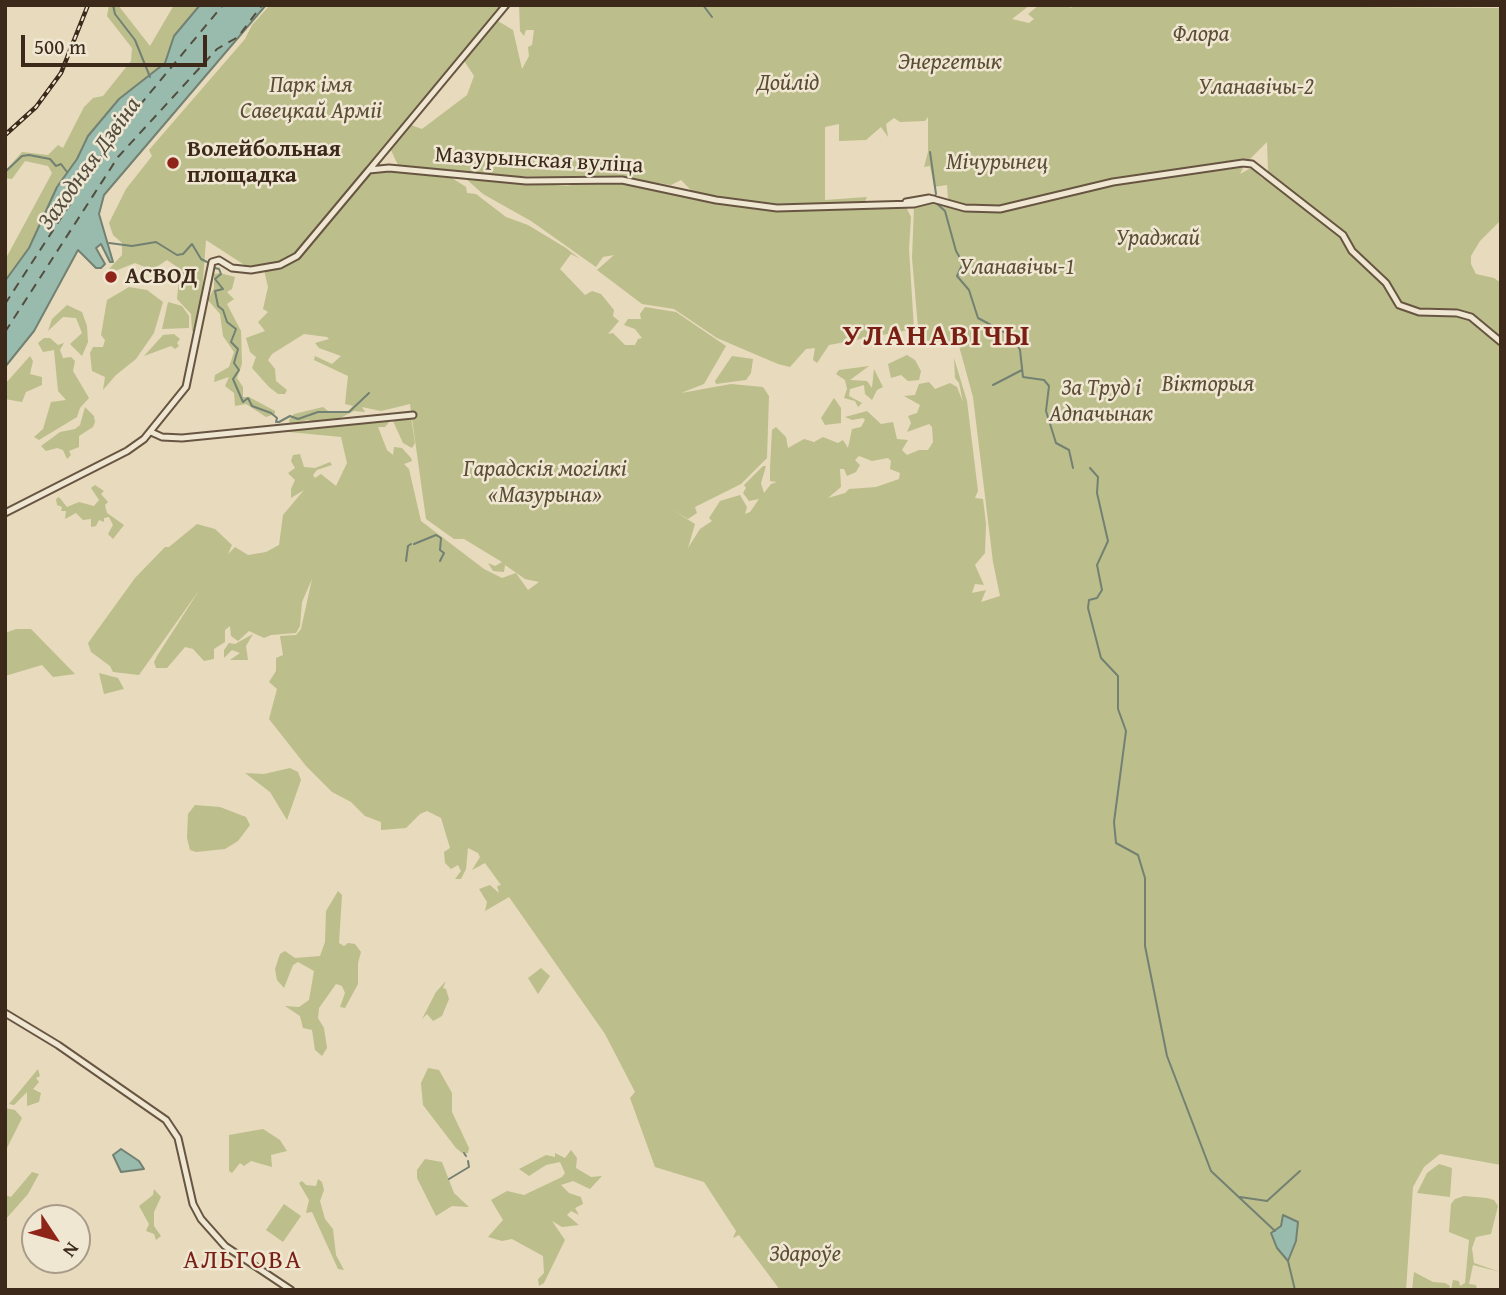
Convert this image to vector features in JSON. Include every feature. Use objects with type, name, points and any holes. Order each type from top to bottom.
[{"type":"street","points":[[5,513],[127,452],[150,432],[186,387],[211,263],[219,260],[232,268],[251,270],[280,265],[297,256],[506,5]]},
{"type":"street","points":[[377,160],[379,168]]},
{"type":"street","name":"Мазурынская вуліца","points":[[369,170],[379,168],[526,181],[622,180],[716,200],[777,208],[901,203],[934,199],[965,208],[1000,209],[1113,182],[1243,163],[1261,170],[1329,222],[1343,235],[1363,264],[1386,283],[1399,304],[1419,312],[1457,313],[1471,317],[1501,342]]},
{"type":"street","points":[[150,432],[167,438],[182,438],[413,415]]},
{"type":"street","points":[[7,1014],[58,1045],[166,1120],[178,1138],[193,1204],[201,1219],[225,1246],[291,1290]]},
{"type":"green space","points":[[109,5],[118,5],[150,46],[174,5],[200,5],[174,36],[165,63],[119,99],[88,136],[77,159],[57,187],[29,248],[5,281],[5,260],[52,173],[48,166],[25,161],[12,179],[5,178],[5,171],[22,152],[48,155],[58,145],[63,148],[84,107],[93,98],[103,96],[131,61],[132,48],[107,16]]},
{"type":"green space","name":"Парк імя Савецкай Арміі","points":[[270,5],[503,5],[299,251],[278,263],[246,266],[206,240],[202,294],[195,331],[192,331],[191,314],[177,299],[180,269],[167,260],[152,270],[135,263],[110,273],[109,269],[122,255],[122,243],[113,235],[109,223],[126,189],[152,156],[149,150],[245,39],[252,25]]},
{"type":"green space","points":[[519,5],[1030,5],[1012,19],[1029,23],[1034,19],[1028,14],[1039,5],[1069,5],[1070,8],[1076,5],[1501,8],[1501,220],[1480,241],[1471,256],[1471,264],[1476,274],[1494,278],[1501,283],[1501,1165],[1440,1154],[1424,1167],[1413,1187],[1406,1290],[780,1290],[739,1235],[733,1238],[736,1231],[704,1182],[655,1167],[630,1098],[635,1092],[605,1034],[509,897],[485,911],[487,902],[479,889],[490,885],[499,893],[497,886],[501,885],[485,863],[472,870],[480,857],[478,853],[468,848],[466,869],[461,879],[455,879],[461,871],[458,865],[451,869],[445,863],[444,852],[450,848],[441,818],[427,811],[406,828],[381,830],[381,822],[365,816],[351,802],[332,792],[306,766],[269,719],[277,689],[269,682],[276,671],[276,658],[283,655],[280,636],[296,635],[301,629],[312,579],[302,602],[300,626],[296,633],[264,638],[249,631],[238,641],[231,636],[230,626],[225,630],[225,642],[214,649],[214,659],[204,661],[193,649],[185,647],[167,668],[156,668],[154,662],[157,656],[200,589],[139,675],[113,672],[110,666],[91,652],[88,643],[135,578],[165,547],[169,547],[197,524],[215,529],[232,545],[228,554],[235,547],[248,555],[266,552],[279,545],[283,515],[304,490],[291,498],[295,480],[288,473],[295,468],[291,461],[293,455],[300,454],[304,467],[315,468],[330,462],[332,465],[317,470],[313,475],[315,478],[321,474],[336,486],[347,463],[341,437],[289,432],[289,428],[390,421],[385,427],[378,427],[387,450],[393,455],[394,447],[402,448],[411,458],[412,461],[404,464],[409,469],[421,521],[484,569],[502,578],[516,573],[528,590],[539,582],[525,579],[505,565],[504,572],[493,571],[488,563],[495,566],[502,562],[464,539],[454,539],[426,519],[410,404],[381,411],[362,407],[365,412],[354,411],[338,419],[317,422],[307,420],[290,425],[289,420],[294,414],[323,407],[328,411],[348,411],[353,406],[345,404],[348,376],[314,360],[315,356],[332,364],[341,356],[319,348],[315,343],[329,339],[327,337],[304,334],[272,354],[268,360],[275,369],[276,381],[287,390],[285,394],[278,394],[269,387],[252,368],[256,357],[250,352],[246,338],[265,331],[258,322],[268,312],[263,309],[268,287],[264,270],[297,258],[365,176],[379,171],[452,178],[466,187],[467,193],[476,194],[506,217],[528,225],[566,248],[580,259],[571,254],[560,269],[585,295],[592,291],[601,294],[614,310],[613,316],[619,321],[608,334],[613,333],[625,345],[635,345],[638,339],[642,338],[635,329],[624,325],[628,319],[641,319],[640,314],[645,307],[676,312],[726,346],[704,384],[681,393],[731,384],[763,387],[769,396],[767,458],[741,484],[695,507],[697,513],[688,519],[671,509],[695,524],[688,548],[700,529],[712,521],[709,518],[720,501],[740,495],[747,507],[745,514],[750,512],[759,499],[749,501],[743,493],[746,488],[744,485],[763,466],[766,466],[761,483],[764,493],[771,484],[777,482],[770,481],[772,430],[776,427],[786,437],[788,448],[804,439],[814,442],[823,437],[838,443],[843,440],[848,448],[852,429],[861,427],[865,420],[845,417],[867,411],[881,424],[893,422],[897,439],[908,440],[902,450],[907,455],[928,450],[933,442],[932,427],[929,424],[907,432],[911,423],[908,416],[917,413],[920,405],[904,396],[915,395],[919,384],[929,382],[935,389],[950,383],[957,387],[963,402],[959,383],[955,378],[954,358],[967,401],[978,491],[975,498],[983,499],[986,524],[985,553],[975,565],[984,585],[975,584],[972,593],[986,590],[981,602],[1000,596],[993,562],[973,397],[959,346],[919,339],[912,258],[914,207],[939,202],[965,211],[1000,211],[1113,183],[1245,164],[1240,174],[1251,168],[1263,179],[1268,171],[1267,142],[1247,162],[1112,181],[999,208],[965,207],[948,199],[947,185],[934,187],[930,166],[924,167],[928,152],[928,117],[925,121],[900,122],[894,118],[886,124],[888,137],[881,127],[866,140],[839,141],[839,124],[825,127],[825,200],[867,197],[864,203],[772,206],[703,195],[692,191],[681,180],[671,185],[624,178],[512,176],[398,165],[389,146],[408,124],[422,129],[467,95],[474,76],[463,59],[496,20],[513,30],[522,69],[529,56],[528,47],[532,45],[534,30],[526,30],[524,36],[520,31]],"holes":[[[859,456],[872,461],[888,458],[891,461],[890,469],[900,473],[899,479],[876,487],[849,489],[845,493],[828,498],[841,487],[840,469],[844,469],[847,476],[856,472],[860,465],[855,460]],[[1282,1216],[1298,1222],[1297,1239],[1289,1261],[1277,1248],[1271,1233],[1281,1226]]]},
{"type":"green space","points":[[465,178],[567,186],[584,182],[646,185],[722,203],[789,211],[906,207],[911,217],[909,249],[914,329],[829,345],[817,363],[813,360],[815,348],[806,349],[790,367],[778,364],[717,338],[674,309],[642,304],[597,270],[614,255],[603,257],[596,267],[531,221],[483,194]]},
{"type":"green space","points":[[214,274],[235,277],[232,289],[227,292],[234,299],[227,304],[241,331],[242,364],[237,378],[243,387],[243,397],[249,397],[275,411],[275,414],[266,417],[246,404],[235,406],[234,393],[225,386],[229,377],[214,382],[215,375],[229,367],[234,352],[223,336],[220,314],[208,300],[214,288]]},
{"type":"green space","points":[[129,287],[147,290],[163,302],[154,333],[136,359],[103,390],[105,377],[92,371],[90,353],[93,347],[103,347],[105,340],[101,335],[107,300]]},
{"type":"green space","points":[[168,302],[182,306],[189,316],[189,328],[162,329]]},
{"type":"green space","points":[[67,305],[82,312],[87,326],[88,342],[82,356],[70,344],[82,333],[76,318],[63,317],[48,331],[52,319]]},
{"type":"green space","points":[[174,334],[180,339],[177,343],[179,346],[175,349],[171,346],[144,356],[163,335]]},
{"type":"green space","points":[[44,338],[50,338],[58,345],[64,343],[60,350],[63,358],[71,357],[75,361],[73,371],[89,398],[80,408],[77,417],[39,440],[34,437],[43,429],[51,402],[66,400],[58,391],[54,350],[43,352],[38,343]]},
{"type":"green space","points":[[907,355],[915,360],[921,371],[919,380],[908,381],[901,375],[891,378],[888,364]]},
{"type":"green space","points":[[30,356],[33,361],[30,374],[42,377],[42,385],[26,392],[22,402],[5,399],[5,384]]},
{"type":"green space","points":[[732,356],[753,359],[751,373],[746,380],[716,384],[715,381]]},
{"type":"green space","points":[[869,366],[850,380],[867,381],[872,388],[874,369],[883,387],[877,390],[872,400],[865,394],[864,385],[850,389],[849,396],[862,403],[858,407],[855,401],[844,398],[847,389],[845,380],[836,374],[839,370]]},
{"type":"green space","points":[[834,398],[841,408],[841,423],[825,425],[821,418]]},
{"type":"green space","points":[[85,407],[94,416],[95,422],[93,427],[79,436],[79,447],[69,451],[71,455],[67,459],[63,450],[57,448],[46,451],[41,446],[60,432],[75,429],[80,425]]},
{"type":"green space","points":[[411,417],[415,443],[412,448],[403,443],[392,419]]},
{"type":"green space","points":[[95,485],[104,491],[101,494],[108,502],[105,505],[107,513],[124,525],[113,539],[108,534],[113,525],[109,517],[104,518],[104,522],[99,520],[96,526],[91,527],[91,519],[83,520],[76,513],[65,519],[66,511],[61,511],[62,507],[57,505],[56,499],[59,497],[67,507],[79,502],[94,506],[99,500],[91,488]]},
{"type":"green space","points":[[16,629],[31,629],[75,674],[53,677],[42,665],[5,676],[5,633]]},
{"type":"green space","points":[[253,634],[246,646],[248,660],[230,660],[240,653],[232,650],[224,658],[224,650],[229,643],[235,644]]},
{"type":"green space","points":[[99,673],[118,678],[124,689],[104,694]]},
{"type":"green space","points":[[290,768],[298,772],[301,780],[287,820],[270,792],[245,773],[264,774]]},
{"type":"green space","points":[[195,805],[220,807],[246,817],[250,825],[238,841],[225,849],[196,852],[190,850],[187,838],[188,814]]},
{"type":"green space","points":[[338,891],[342,895],[339,943],[344,946],[348,943],[355,944],[361,952],[358,984],[345,1008],[340,1007],[345,993],[342,986],[336,984],[319,1008],[318,1018],[324,1028],[327,1048],[322,1056],[315,1050],[312,1030],[303,1028],[300,1016],[285,1006],[299,1007],[309,1000],[314,971],[298,962],[293,965],[284,988],[277,980],[275,969],[280,954],[285,951],[295,958],[320,956],[325,942],[326,911]]},
{"type":"green space","points":[[541,968],[550,976],[538,994],[528,978]]},
{"type":"green space","points":[[446,981],[443,988],[446,989],[449,999],[442,1016],[433,1021],[427,1014],[422,1019],[436,992]]},
{"type":"green space","points":[[428,1068],[439,1070],[452,1093],[452,1112],[469,1148],[468,1153],[462,1153],[456,1148],[423,1105],[421,1083]]},
{"type":"green space","points":[[38,1069],[40,1076],[36,1078],[39,1082],[33,1089],[41,1093],[39,1102],[27,1106],[27,1092],[14,1105],[9,1104]]},
{"type":"green space","points":[[5,1108],[15,1110],[22,1118],[5,1152]]},
{"type":"green space","points":[[263,1129],[280,1140],[287,1151],[271,1155],[272,1167],[251,1161],[244,1166],[240,1163],[232,1173],[229,1171],[229,1135]]},
{"type":"green space","points":[[571,1150],[577,1158],[576,1168],[591,1177],[602,1176],[590,1189],[573,1181],[561,1185],[569,1193],[581,1197],[583,1204],[575,1208],[579,1215],[571,1211],[567,1215],[579,1225],[562,1227],[552,1221],[565,1240],[544,1283],[539,1286],[538,1279],[544,1273],[543,1256],[512,1239],[502,1241],[488,1237],[503,1220],[491,1200],[507,1191],[524,1195],[562,1177],[565,1173],[560,1162],[546,1165],[529,1176],[519,1169],[546,1155],[555,1157],[555,1153],[565,1158]]},
{"type":"green space","points":[[425,1159],[442,1162],[454,1193],[469,1207],[452,1206],[436,1216],[417,1178],[417,1170]]},
{"type":"green space","points":[[1439,1164],[1452,1168],[1450,1197],[1417,1193],[1427,1173]]},
{"type":"green space","points":[[32,1172],[39,1174],[28,1194],[5,1220],[5,1195],[11,1197]]},
{"type":"green space","points":[[318,1179],[324,1190],[320,1201],[325,1219],[333,1229],[336,1255],[344,1270],[338,1269],[312,1212],[306,1213],[309,1200],[299,1183],[302,1181],[306,1185],[316,1186]]},
{"type":"green space","points":[[154,1189],[161,1197],[154,1212],[154,1226],[161,1236],[156,1240],[154,1234],[146,1231],[149,1224],[139,1206],[153,1195]]},
{"type":"green space","points":[[1464,1196],[1494,1200],[1498,1206],[1491,1234],[1476,1237],[1472,1248],[1474,1263],[1500,1272],[1473,1265],[1469,1284],[1476,1285],[1477,1290],[1451,1290],[1453,1280],[1459,1281],[1460,1286],[1465,1283],[1469,1240],[1449,1232],[1451,1204],[1455,1199]]},
{"type":"green space","points":[[284,1204],[301,1216],[283,1242],[266,1230]]},
{"type":"green space","points":[[1414,1272],[1433,1282],[1445,1283],[1450,1286],[1449,1290],[1412,1290]]},
{"type":"water","name":"Заходняя Дзвіна","points":[[200,5],[266,5],[104,195],[99,214],[113,262],[110,262],[101,244],[96,248],[105,264],[101,268],[96,268],[78,250],[34,331],[5,367],[5,281],[29,248],[57,187],[77,159],[88,136],[119,99],[165,63],[174,36]]},
{"type":"water","points":[[121,1149],[139,1161],[144,1169],[121,1172],[113,1155]]},
{"type":"water","points":[[1283,1215],[1298,1222],[1296,1241],[1288,1261],[1277,1248],[1271,1233],[1281,1226]]},
{"type":"waterway","points":[[113,5],[115,14],[135,40],[150,77]]},
{"type":"waterway","points":[[703,5],[712,17]]},
{"type":"waterway","points":[[930,152],[936,194]]},
{"type":"waterway","name":"Заходняя Дзвіна","points":[[5,172],[22,156],[29,155],[50,159],[56,166],[61,164],[67,172]]},
{"type":"waterway","points":[[935,202],[945,211],[956,251],[963,263],[957,276],[969,290],[978,318],[1006,333],[1012,333],[1020,350],[1023,377],[1044,380],[1049,386],[1046,411],[1056,443],[1069,450],[1073,468]]},
{"type":"waterway","points":[[109,243],[132,246],[156,242],[177,255],[183,254],[192,244],[201,259],[207,262]]},
{"type":"waterway","points":[[215,268],[219,269],[221,274],[215,279],[223,289],[215,291],[218,306],[223,310],[227,322],[236,329],[231,342],[238,349],[234,363],[239,370],[233,379],[243,402],[248,398],[252,406],[271,413],[277,418],[276,422],[279,422],[290,416],[298,419],[318,412],[349,412],[369,393]]},
{"type":"waterway","points":[[993,385],[1022,370]]},
{"type":"waterway","points":[[1090,468],[1098,477],[1097,493],[1108,541],[1097,565],[1102,590],[1097,598],[1089,600],[1088,608],[1101,658],[1118,676],[1118,709],[1126,731],[1114,822],[1116,843],[1138,855],[1145,878],[1145,946],[1167,1056],[1211,1171],[1275,1231]]},
{"type":"waterway","points":[[414,544],[436,535],[441,538],[440,550],[444,553],[440,561]]},
{"type":"waterway","points":[[406,561],[408,546],[411,544]]},
{"type":"waterway","points":[[449,1179],[469,1167],[468,1161]]},
{"type":"waterway","points":[[1240,1197],[1267,1201],[1300,1171]]},
{"type":"waterway","points":[[1288,1261],[1295,1290]]},
{"type":"ferry route","points":[[5,304],[115,135],[223,5]]},
{"type":"ferry route","points":[[5,332],[118,157],[217,49],[238,37],[262,5]]},
{"type":"railway","points":[[5,135],[36,107],[61,73],[88,5]]},
{"type":"place","name":"Волейбольная площадка","points":[[173,163]]},
{"type":"place","name":"АСВОД","points":[[111,277]]},
{"type":"district","name":"УЛАНАВІЧЫ","points":[[937,337]]},
{"type":"district","name":"АЛЬГОВА","points":[[243,1261]]},
{"type":"park label","name":"Флора","points":[[1201,35]]},
{"type":"park label","name":"Энергетык","points":[[950,63]]},
{"type":"park label","name":"Дойлід","points":[[788,84]]},
{"type":"park label","name":"Уланавічы-2","points":[[1256,88]]},
{"type":"park label","name":"Мічурынец","points":[[997,163]]},
{"type":"park label","name":"Ураджай","points":[[1158,239]]},
{"type":"park label","name":"Уланавічы-1","points":[[1017,268]]},
{"type":"park label","name":"Вікторыя","points":[[1208,385]]},
{"type":"park label","name":"За Труд і Адпачынак","points":[[1101,402]]},
{"type":"park label","name":"Гарадскія могілкі «Мазурына»","points":[[545,483]]},
{"type":"park label","name":"Здароўе","points":[[805,1255]]}]
